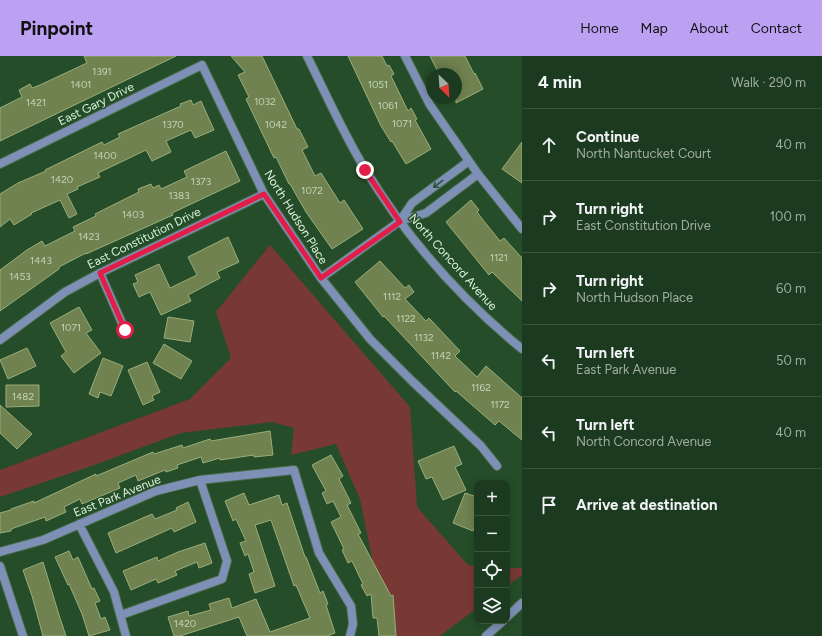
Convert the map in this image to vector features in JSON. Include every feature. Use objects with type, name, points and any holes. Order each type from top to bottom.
[{"type":"street","name":"North Concord Avenue","points":[[307,56],[365,170],[400,222],[442,272],[486,318],[522,349]]},
{"type":"street","points":[[406,56],[430,105],[478,174],[521,226]]},
{"type":"street","name":"East Gary Drive","points":[[0,164],[202,65]]},
{"type":"street","name":"North Hudson Place","points":[[202,65],[264,194],[321,278],[370,339],[481,446],[497,466]]},
{"type":"street","points":[[400,222],[412,203],[469,161]]},
{"type":"street","points":[[321,278],[400,222],[426,213],[478,174]]},
{"type":"street","name":"East Constitution Drive","points":[[0,340],[65,292],[100,273],[264,194]]},
{"type":"street","points":[[100,273],[125,330]]},
{"type":"street","name":"East Park Avenue","points":[[0,552],[43,540],[156,491],[200,480],[294,470],[319,553],[351,606],[353,624],[350,636]]},
{"type":"street","points":[[122,615],[222,580],[227,561],[200,480]]},
{"type":"street","points":[[79,524],[114,592],[122,615],[126,636]]},
{"type":"street","points":[[0,566],[23,636]]},
{"type":"street","points":[[510,614],[522,603]]},
{"type":"street","points":[[486,636],[500,624]]},
{"type":"shaded area","points":[[270,245],[410,407],[417,507],[468,565],[474,566],[474,610],[440,636],[388,636],[360,499],[336,444],[291,455],[294,428],[272,422],[181,433],[83,469],[0,497],[0,470],[190,399],[231,358],[216,312]]},
{"type":"shaded area","points":[[510,568],[522,568],[522,575],[510,584]]},
{"type":"building","points":[[84,56],[176,56],[0,141],[0,108],[22,97],[19,90],[30,84],[32,88],[87,63]]},
{"type":"building","points":[[231,56],[262,56],[297,129],[299,129],[308,147],[302,150],[315,176],[321,173],[340,203],[344,200],[363,229],[332,249],[306,212],[289,184],[276,157],[274,158],[246,99],[249,97],[238,75],[245,72]]},
{"type":"building","points":[[348,56],[382,56],[387,66],[389,65],[394,74],[391,76],[408,111],[411,108],[417,119],[415,120],[431,149],[406,164],[381,126]]},
{"type":"building","points":[[430,56],[465,56],[483,89],[462,100],[462,68],[436,68]]},
{"type":"building","points":[[191,100],[193,105],[201,101],[214,130],[195,138],[191,130],[166,141],[171,152],[152,161],[146,150],[98,173],[100,177],[77,187],[78,189],[67,194],[77,214],[69,218],[60,200],[31,213],[32,214],[14,225],[10,219],[0,227],[0,194],[18,183],[46,171],[45,170],[102,142],[104,145],[120,137],[118,134],[181,106],[180,104]]},
{"type":"building","points":[[522,142],[522,183],[502,169]]},
{"type":"building","points":[[226,151],[240,181],[172,213],[173,215],[86,253],[59,267],[59,269],[0,311],[0,270],[27,250],[42,241],[45,246],[75,231],[73,227],[139,192],[138,189],[151,184],[153,188],[159,185],[161,189],[187,177],[184,171]]},
{"type":"building","points":[[471,200],[479,210],[477,212],[500,241],[504,238],[522,258],[522,301],[492,272],[489,275],[446,222]]},
{"type":"building","points":[[228,237],[239,262],[217,272],[220,278],[188,295],[191,301],[161,315],[150,292],[139,297],[133,284],[138,282],[135,275],[159,264],[170,288],[197,275],[188,257]]},
{"type":"building","points":[[380,261],[405,288],[409,285],[414,292],[405,299],[426,321],[429,318],[460,351],[455,356],[477,377],[486,366],[522,398],[522,440],[499,421],[495,425],[456,391],[455,392],[384,316],[383,317],[355,282]]},
{"type":"building","points":[[79,307],[92,330],[86,333],[101,353],[74,373],[61,356],[66,352],[50,323]]},
{"type":"building","points":[[168,317],[194,321],[190,342],[164,338]]},
{"type":"building","points":[[164,344],[192,361],[181,379],[153,363]]},
{"type":"building","points":[[27,348],[36,366],[8,379],[0,360]]},
{"type":"building","points":[[103,358],[123,366],[111,396],[100,392],[98,398],[89,394]]},
{"type":"building","points":[[147,362],[160,392],[152,396],[154,400],[143,405],[128,370]]},
{"type":"building","points":[[6,385],[39,385],[39,406],[6,407]]},
{"type":"building","points":[[0,405],[32,434],[17,449],[0,433]]},
{"type":"building","points":[[270,431],[273,455],[254,457],[254,455],[220,460],[220,458],[203,463],[201,457],[177,465],[178,468],[166,472],[165,470],[138,481],[136,475],[118,483],[120,488],[82,504],[80,499],[64,507],[66,512],[46,521],[45,517],[11,529],[11,531],[0,533],[0,513],[34,501],[34,503],[96,474],[96,476],[153,452],[154,454],[182,445],[183,448],[210,439],[211,441]]},
{"type":"building","points":[[454,446],[462,464],[455,467],[466,490],[443,500],[432,477],[426,479],[418,461]]},
{"type":"building","points":[[331,455],[343,476],[339,479],[351,503],[347,505],[361,533],[358,534],[391,596],[393,595],[396,636],[379,636],[377,618],[373,618],[371,594],[367,596],[352,561],[348,563],[342,550],[344,549],[331,522],[341,517],[333,501],[327,504],[322,493],[326,491],[312,465]]},
{"type":"building","points":[[244,493],[249,505],[279,495],[282,505],[287,503],[305,557],[320,593],[323,591],[328,604],[326,605],[335,633],[327,636],[247,636],[239,617],[180,636],[174,636],[168,617],[188,611],[189,616],[211,610],[209,604],[229,598],[232,608],[256,599],[270,632],[310,618],[296,585],[294,586],[271,520],[255,525],[275,586],[255,593],[249,574],[254,572],[248,554],[245,556],[240,543],[246,541],[236,519],[233,521],[225,501]]},
{"type":"building","points":[[465,493],[474,496],[473,531],[453,523]]},
{"type":"building","points":[[188,502],[196,522],[174,532],[172,528],[116,553],[108,533],[152,514],[155,519],[177,510],[176,508]]},
{"type":"building","points":[[205,543],[212,563],[199,568],[197,562],[175,571],[177,575],[158,583],[156,579],[131,590],[123,571],[157,557],[158,561],[178,552]]},
{"type":"building","points":[[69,551],[73,560],[78,557],[92,589],[94,588],[100,601],[95,603],[101,619],[105,617],[110,630],[89,636],[82,614],[55,557]]},
{"type":"building","points":[[43,562],[66,636],[43,636],[23,570]]},
{"type":"route","points":[[125,330],[100,273],[264,194],[321,278],[400,222],[365,170]]}]
